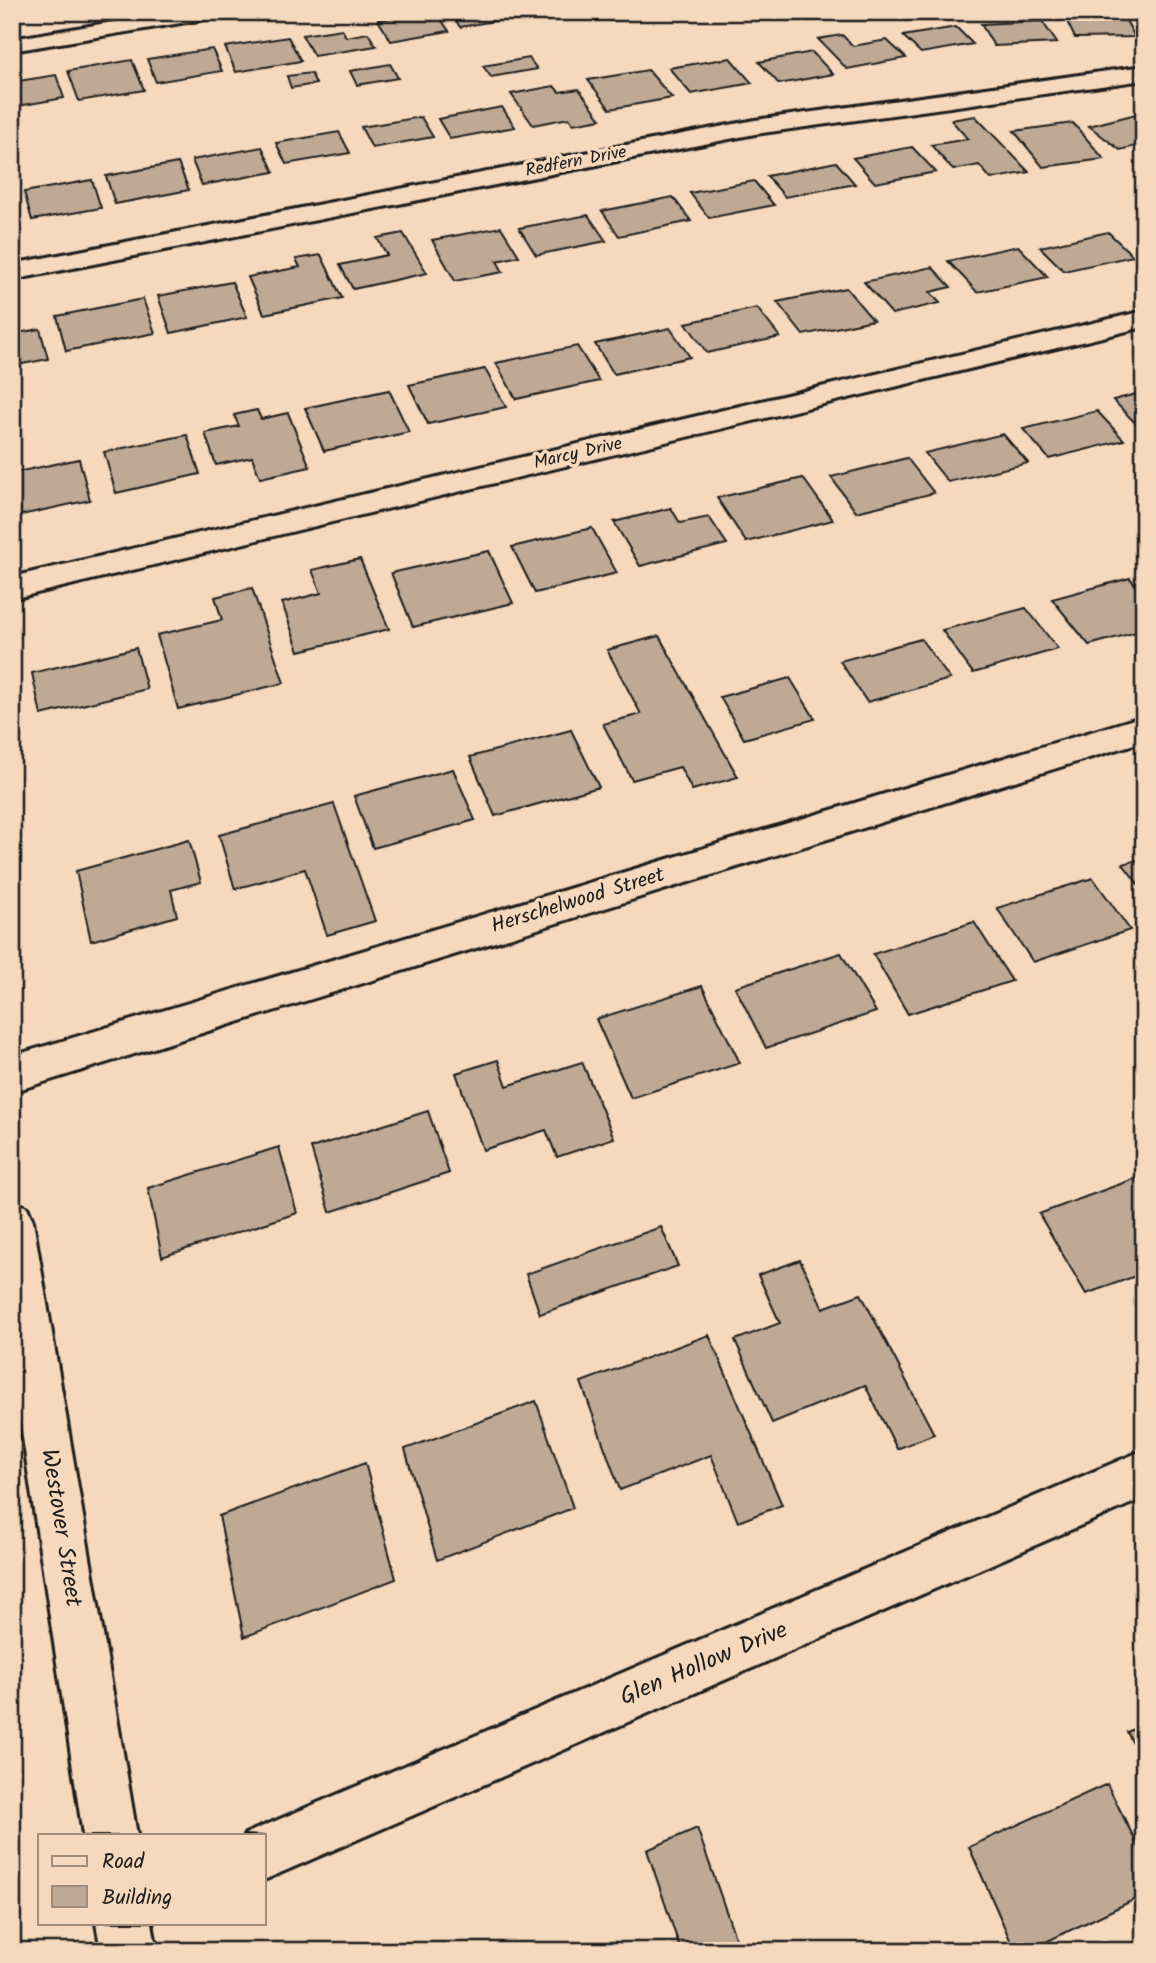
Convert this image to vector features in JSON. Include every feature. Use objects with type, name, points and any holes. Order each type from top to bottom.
[{"type":"street","points":[[12,45],[211,12]]},
{"type":"street","name":"Redfern Drive","points":[[12,272],[755,127],[987,92],[1144,74]]},
{"type":"street","name":"Marcy Drive","points":[[12,588],[1144,319]]},
{"type":"street","name":"Herschelwood Street","points":[[12,1074],[1144,728]]},
{"type":"street","name":"Westover Street","points":[[12,1221],[110,1834]]},
{"type":"street","name":"Glen Hollow Drive","points":[[266,1852],[1144,1474]]},
{"type":"street","points":[[124,1924],[129,1951]]},
{"type":"building","points":[[436,12],[449,31],[391,41],[378,20]]},
{"type":"building","points":[[450,12],[515,12],[518,17],[460,27]]},
{"type":"building","points":[[528,12],[580,12],[534,20]]},
{"type":"building","points":[[1064,15],[1123,15],[1135,37],[1075,38]]},
{"type":"building","points":[[1042,21],[1057,43],[994,46],[981,24]]},
{"type":"building","points":[[956,27],[973,44],[921,53],[903,36]]},
{"type":"building","points":[[342,29],[346,37],[368,33],[376,46],[314,56],[302,35]]},
{"type":"building","points":[[842,35],[853,46],[887,40],[906,58],[847,69],[818,39]]},
{"type":"building","points":[[288,37],[301,61],[236,72],[225,47]]},
{"type":"building","points":[[212,49],[222,71],[156,82],[147,59]]},
{"type":"building","points":[[812,52],[833,74],[779,84],[759,62]]},
{"type":"building","points":[[529,58],[537,69],[491,77],[483,66]]},
{"type":"building","points":[[730,58],[752,83],[691,94],[669,68]]},
{"type":"building","points":[[132,60],[144,90],[79,101],[68,71]]},
{"type":"building","points":[[390,64],[398,78],[357,85],[350,71]]},
{"type":"building","points":[[648,70],[672,98],[610,109],[588,80]]},
{"type":"building","points":[[311,73],[316,84],[291,88],[287,76]]},
{"type":"building","points":[[56,75],[64,98],[12,107],[12,82]]},
{"type":"building","points":[[554,86],[559,92],[579,89],[601,119],[573,124],[569,118],[533,125],[511,94]]},
{"type":"building","points":[[502,107],[515,127],[450,139],[438,119]]},
{"type":"building","points":[[1144,112],[1144,144],[1120,150],[1089,126]]},
{"type":"building","points":[[975,116],[1029,172],[991,179],[979,165],[953,170],[931,145],[968,139],[951,120]]},
{"type":"building","points":[[421,117],[433,137],[372,148],[361,127]]},
{"type":"building","points":[[1073,123],[1104,159],[1043,167],[1014,131]]},
{"type":"building","points":[[339,132],[350,153],[286,164],[276,143]]},
{"type":"building","points":[[262,147],[274,172],[202,185],[192,160]]},
{"type":"building","points":[[912,147],[936,172],[875,183],[853,158]]},
{"type":"building","points":[[836,162],[855,184],[785,197],[767,176]]},
{"type":"building","points":[[178,163],[189,190],[115,204],[106,176]]},
{"type":"building","points":[[92,180],[101,208],[32,220],[24,192]]},
{"type":"building","points":[[754,181],[774,205],[709,218],[690,193]]},
{"type":"building","points":[[673,197],[691,221],[619,236],[602,211]]},
{"type":"building","points":[[588,215],[606,241],[536,255],[519,228]]},
{"type":"building","points":[[501,227],[519,256],[497,261],[503,272],[455,281],[432,240]]},
{"type":"building","points":[[1108,232],[1133,256],[1064,271],[1040,247]]},
{"type":"building","points":[[403,233],[427,273],[353,289],[340,265],[387,255],[377,238]]},
{"type":"building","points":[[1018,246],[1048,277],[977,292],[948,261]]},
{"type":"building","points":[[321,255],[342,298],[264,314],[248,277],[300,267],[296,259]]},
{"type":"building","points":[[932,267],[951,287],[930,292],[940,303],[892,314],[864,282]]},
{"type":"building","points":[[232,282],[247,317],[171,333],[158,296]]},
{"type":"building","points":[[846,288],[873,320],[803,335],[777,302]]},
{"type":"building","points":[[143,299],[155,333],[66,351],[57,316]]},
{"type":"building","points":[[757,308],[780,337],[707,353],[686,323]]},
{"type":"building","points":[[670,328],[690,357],[614,374],[595,344]]},
{"type":"building","points":[[40,329],[48,359],[12,366],[12,334]]},
{"type":"building","points":[[577,346],[599,381],[516,399],[496,363]]},
{"type":"building","points":[[485,369],[506,407],[428,424],[409,385]]},
{"type":"building","points":[[389,390],[409,432],[324,451],[305,408]]},
{"type":"building","points":[[1144,392],[1144,432],[1113,400]]},
{"type":"building","points":[[257,410],[261,419],[288,413],[310,467],[260,478],[252,457],[216,465],[205,433],[239,426],[234,415]]},
{"type":"building","points":[[1097,411],[1124,440],[1049,459],[1023,429]]},
{"type":"building","points":[[1003,434],[1028,463],[948,482],[925,453]]},
{"type":"building","points":[[187,435],[200,474],[116,493],[104,452]]},
{"type":"building","points":[[907,458],[934,493],[856,512],[831,477]]},
{"type":"building","points":[[79,459],[90,500],[12,517],[12,473]]},
{"type":"building","points":[[803,478],[833,520],[746,542],[717,498]]},
{"type":"building","points":[[671,508],[680,523],[709,517],[727,544],[640,566],[614,522]]},
{"type":"building","points":[[592,528],[617,573],[535,593],[512,547]]},
{"type":"building","points":[[489,551],[513,603],[413,627],[391,573]]},
{"type":"building","points":[[360,559],[389,629],[299,651],[282,603],[321,593],[312,570]]},
{"type":"building","points":[[1130,578],[1144,595],[1144,630],[1089,645],[1052,599]]},
{"type":"building","points":[[252,588],[284,683],[178,709],[157,635],[222,620],[215,597]]},
{"type":"building","points":[[1026,608],[1058,649],[973,673],[942,630]]},
{"type":"building","points":[[659,636],[738,777],[692,790],[680,767],[632,780],[603,724],[641,714],[607,650]]},
{"type":"building","points":[[921,639],[950,679],[867,702],[840,661]]},
{"type":"building","points":[[136,648],[147,689],[41,715],[32,673]]},
{"type":"building","points":[[790,678],[815,719],[744,739],[720,697]]},
{"type":"building","points":[[571,730],[599,787],[495,816],[470,757]]},
{"type":"building","points":[[453,769],[475,820],[373,848],[354,796]]},
{"type":"building","points":[[334,804],[375,921],[327,935],[305,869],[235,889],[219,835]]},
{"type":"building","points":[[189,840],[201,882],[171,890],[177,916],[91,941],[76,871]]},
{"type":"building","points":[[1144,858],[1144,892],[1123,864]]},
{"type":"building","points":[[1093,878],[1130,930],[1033,962],[997,908]]},
{"type":"building","points":[[974,922],[1012,981],[908,1014],[873,954]]},
{"type":"building","points":[[841,953],[876,1012],[766,1048],[735,987]]},
{"type":"building","points":[[702,986],[740,1063],[631,1098],[596,1019]]},
{"type":"building","points":[[498,1060],[507,1086],[582,1062],[614,1138],[557,1157],[546,1130],[483,1150],[456,1073]]},
{"type":"building","points":[[428,1111],[449,1173],[330,1212],[311,1148]]},
{"type":"building","points":[[279,1147],[297,1213],[162,1257],[148,1188]]},
{"type":"building","points":[[1142,1176],[1144,1273],[1086,1294],[1039,1214]]},
{"type":"building","points":[[661,1227],[678,1266],[540,1314],[526,1274]]},
{"type":"building","points":[[800,1260],[823,1308],[861,1294],[934,1434],[897,1449],[865,1385],[772,1423],[735,1340],[780,1323],[758,1275]]},
{"type":"building","points":[[709,1335],[782,1505],[738,1522],[711,1455],[620,1490],[581,1382]]},
{"type":"building","points":[[536,1401],[573,1508],[437,1560],[405,1449]]},
{"type":"building","points":[[365,1463],[396,1579],[244,1637],[219,1516]]},
{"type":"building","points":[[1144,1724],[1144,1765],[1127,1732]]},
{"type":"building","points":[[1107,1784],[1144,1858],[1144,1895],[1027,1951],[1015,1951],[969,1847]]},
{"type":"building","points":[[697,1828],[740,1951],[667,1951],[679,1945],[647,1850]]}]
